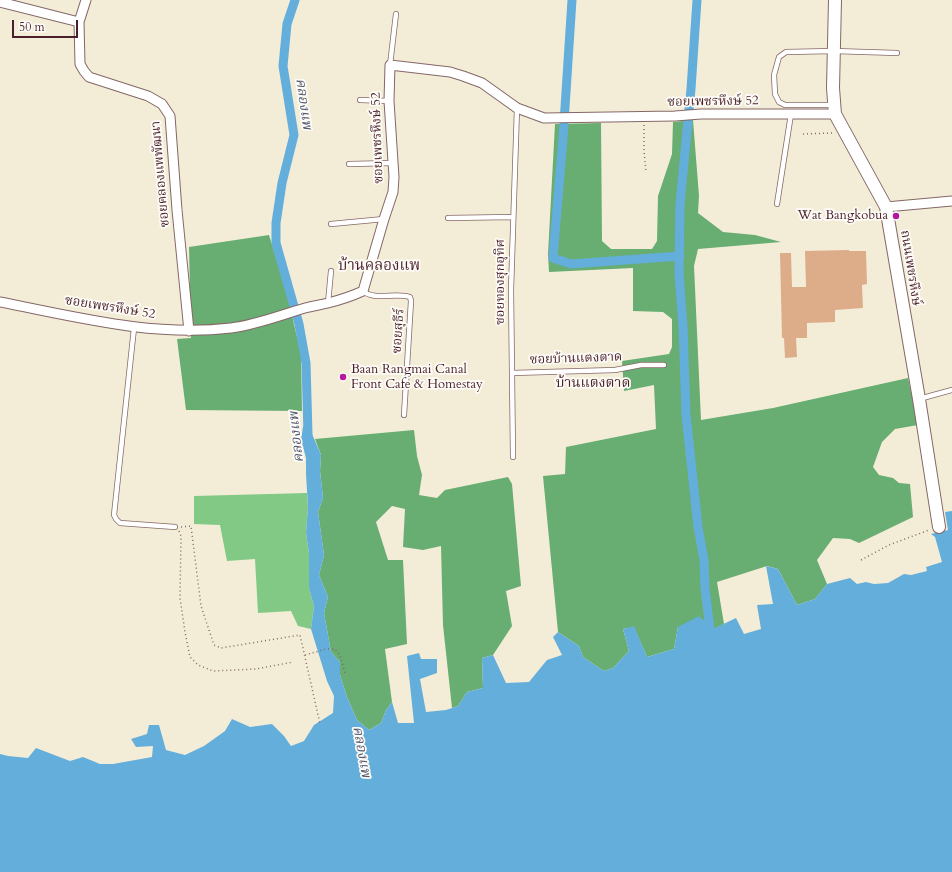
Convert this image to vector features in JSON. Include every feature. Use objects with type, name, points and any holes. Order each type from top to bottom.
[{"type":"main road","name":"ถนนเพชรหึงษ์","points":[[834,0],[835,110],[845,133],[886,207],[939,527]]},
{"type":"street","name":"ซอยคลองแพพัฒนา","points":[[86,0],[79,22],[80,64],[84,71],[89,77],[148,96],[162,104],[170,116],[177,210],[189,331]]},
{"type":"street","points":[[0,2],[79,22]]},
{"type":"street","name":"ซอยเพชรหึงษ์ 52","points":[[0,302],[134,328],[189,331],[232,328],[277,318],[363,291],[393,192],[393,163],[389,100],[390,65],[450,72],[463,76],[482,83],[517,108],[545,118],[791,114],[835,110]]},
{"type":"street","points":[[886,207],[952,201]]},
{"type":"lane","points":[[390,65],[396,14]]},
{"type":"lane","points":[[835,110],[785,106],[779,102],[774,94],[774,75],[779,57],[786,52],[834,51],[897,53]]},
{"type":"lane","points":[[360,100],[389,100]]},
{"type":"lane","name":"ซอยทองสุกอุทิศ","points":[[513,456],[513,217],[517,108]]},
{"type":"lane","points":[[777,204],[791,114]]},
{"type":"lane","points":[[349,164],[393,163]]},
{"type":"lane","points":[[448,218],[513,217]]},
{"type":"lane","points":[[331,224],[384,219]]},
{"type":"lane","points":[[328,303],[331,271]]},
{"type":"lane","name":"ซอยสุธีร์","points":[[363,291],[368,296],[402,295],[410,297],[411,302],[404,415]]},
{"type":"lane","points":[[134,328],[114,515],[116,520],[120,523],[175,527]]},
{"type":"lane","name":"ซอยบ้านแตงตาด","points":[[512,373],[615,370],[641,365],[664,365]]},
{"type":"lane","points":[[919,399],[952,390]]},
{"type":"path","points":[[644,117],[644,151],[646,170]]},
{"type":"path","points":[[803,134],[845,133]]},
{"type":"path","points":[[175,527],[191,526],[201,606],[214,645],[221,648],[300,635],[320,724]]},
{"type":"path","points":[[175,527],[179,530],[181,536],[180,598],[190,657],[198,665],[213,671],[256,669],[293,662]]},
{"type":"path","points":[[862,560],[889,545],[939,527]]},
{"type":"path","points":[[305,655],[326,649],[335,649],[340,655],[345,673]]},
{"type":"green space","points":[[693,120],[699,196],[698,213],[723,232],[755,235],[781,242],[698,249],[694,266],[701,420],[773,408],[908,378],[918,425],[895,429],[882,442],[873,467],[879,475],[893,478],[899,483],[910,484],[913,517],[859,543],[850,539],[833,538],[817,560],[827,584],[815,599],[797,605],[778,569],[767,566],[717,582],[724,624],[712,630],[678,627],[674,649],[647,657],[634,627],[623,629],[629,651],[613,668],[604,671],[583,657],[579,646],[558,632],[543,476],[565,474],[566,447],[656,429],[654,385],[624,391],[622,361],[669,354],[672,347],[672,319],[663,312],[633,311],[633,268],[549,272],[548,254],[555,124],[601,123],[602,241],[611,249],[652,249],[657,241],[658,196],[672,154],[673,122]]},
{"type":"green space","points":[[269,235],[286,290],[301,354],[302,411],[186,410],[177,339],[191,338],[189,247]]},
{"type":"green space","points":[[414,430],[417,456],[422,475],[419,495],[437,498],[445,490],[508,477],[512,484],[521,586],[506,591],[512,626],[493,655],[482,658],[483,688],[467,692],[458,706],[452,708],[443,625],[441,546],[423,550],[403,547],[405,509],[392,506],[376,522],[388,560],[403,560],[407,644],[385,649],[392,702],[386,710],[381,723],[369,730],[357,720],[347,697],[340,675],[340,662],[331,652],[324,613],[328,597],[319,575],[324,555],[318,512],[323,498],[320,471],[321,455],[315,439]]},
{"type":"green space","points":[[307,493],[308,507],[306,532],[309,554],[309,588],[314,606],[311,629],[298,626],[291,611],[258,613],[255,559],[227,561],[220,525],[194,524],[194,496]]},
{"type":"water","points":[[307,422],[321,455],[320,471],[323,498],[318,512],[324,555],[319,575],[328,597],[324,613],[331,652],[340,662],[340,675],[347,697],[357,720],[369,730],[381,723],[386,710],[392,702],[398,723],[414,723],[407,656],[419,653],[421,659],[437,659],[437,673],[420,679],[426,712],[446,710],[458,706],[467,692],[483,688],[482,658],[493,655],[506,683],[529,682],[547,660],[562,655],[553,637],[558,632],[579,646],[583,657],[604,671],[613,668],[629,651],[623,629],[634,626],[647,657],[674,649],[678,627],[699,616],[713,629],[736,618],[744,634],[761,629],[757,605],[773,604],[766,566],[778,569],[797,605],[815,599],[827,584],[850,578],[857,584],[866,582],[874,584],[888,583],[904,574],[911,575],[927,571],[926,567],[942,562],[935,537],[931,534],[948,530],[945,512],[952,511],[952,872],[0,872],[0,754],[28,758],[36,748],[70,761],[83,757],[100,764],[113,764],[152,757],[153,746],[136,747],[131,739],[147,734],[149,725],[159,725],[166,750],[185,755],[204,746],[225,731],[232,719],[250,727],[272,724],[284,736],[291,746],[304,741],[314,725],[333,713],[334,696],[327,681],[311,629],[314,606],[309,588],[309,554],[306,532],[308,507],[306,458],[301,439],[303,427]]},
{"type":"building","points":[[805,251],[866,251],[867,284],[862,285],[863,308],[835,310],[835,322],[807,323],[807,338],[796,338],[797,357],[785,358],[784,338],[782,338],[780,253],[791,253],[792,287],[806,287]]},
{"type":"waterway","name":"คลองแพ","points":[[295,0],[287,24],[283,66],[294,135],[282,183],[276,223],[276,243],[299,324],[306,363],[308,434]]},
{"type":"waterway","points":[[572,0],[553,258],[571,264],[680,256]]},
{"type":"waterway","points":[[697,0],[691,89],[680,204],[679,274],[683,326],[686,415],[698,527],[704,560],[705,588],[711,638]]},
{"type":"place","name":"Wat Bangkobua","points":[[896,216]]},
{"type":"place","name":"Baan Rangmai Canal Front Cafe & Homestay","points":[[343,377]]},
{"type":"district","name":"บ้านคลองแพ","points":[[379,267]]},
{"type":"district","name":"บ้านแตงตาด","points":[[593,384]]}]
